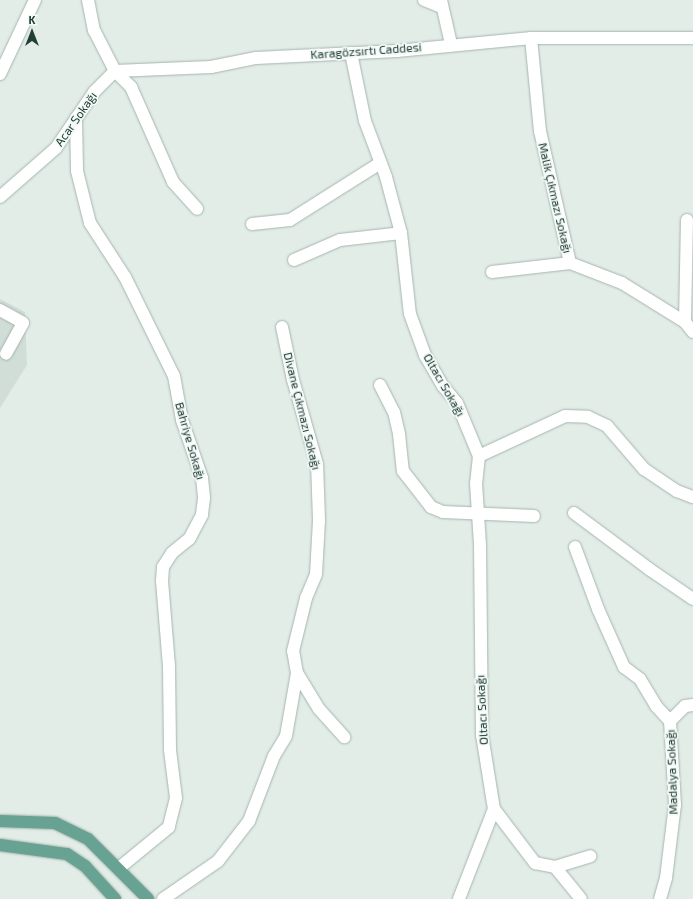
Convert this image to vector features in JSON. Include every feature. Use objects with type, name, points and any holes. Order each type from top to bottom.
[{"type":"main road","points":[[0,821],[55,823],[88,839],[119,868],[148,899]]},
{"type":"main road","points":[[0,845],[67,854],[85,866],[114,899]]},
{"type":"street","points":[[0,74],[35,0]]},
{"type":"street","points":[[88,0],[94,30],[115,71],[134,94],[173,182],[197,209]]},
{"type":"street","points":[[424,0],[441,3],[451,44]]},
{"type":"street","name":"Karagözsırtı Caddesi","points":[[115,71],[211,67],[256,58],[351,53],[531,38],[693,38]]},
{"type":"street","name":"Malik Çıkmazı Sokağı","points":[[531,38],[540,131],[570,263],[622,283],[685,322],[693,332]]},
{"type":"street","name":"Oltacı Sokağı","points":[[351,53],[365,121],[380,163],[400,234],[413,321],[425,355],[443,386],[457,403],[479,456],[476,483],[478,514],[482,735],[494,809]]},
{"type":"street","name":"Acar Sokağı","points":[[0,197],[56,148],[94,92],[115,71]]},
{"type":"street","name":"Bahriye Sokağı","points":[[76,118],[77,172],[90,223],[125,277],[174,376],[182,420],[202,478],[204,498],[202,515],[189,539],[172,553],[164,567],[162,581],[169,666],[170,750],[176,798],[169,827],[119,868]]},
{"type":"street","points":[[252,224],[290,220],[380,163]]},
{"type":"street","points":[[685,322],[687,220]]},
{"type":"street","points":[[294,260],[340,240],[400,234]]},
{"type":"street","points":[[492,272],[570,263]]},
{"type":"street","points":[[0,310],[23,323],[6,354]]},
{"type":"street","name":"Divane Çıkmazı Sokağı","points":[[163,899],[218,861],[249,821],[274,756],[286,736],[297,673],[294,651],[306,598],[316,574],[319,520],[317,464],[293,380],[282,327]]},
{"type":"street","points":[[380,386],[394,412],[399,434],[403,471],[431,507],[442,512],[534,516]]},
{"type":"street","points":[[479,456],[565,416],[588,417],[607,426],[644,468],[677,491],[693,497]]},
{"type":"street","points":[[574,513],[649,569],[693,599]]},
{"type":"street","points":[[575,547],[598,609],[624,667],[640,679],[656,706],[670,720]]},
{"type":"street","points":[[297,673],[319,709],[344,737]]},
{"type":"street","name":"Madalya Sokağı","points":[[660,899],[666,878],[675,805],[670,720],[685,706],[693,705]]},
{"type":"street","points":[[494,809],[534,864],[555,867],[590,856]]},
{"type":"street","points":[[459,899],[494,809]]},
{"type":"street","points":[[555,867],[581,899]]},
{"type":"shaded area","points":[[0,299],[25,312],[27,365],[0,408]]}]
